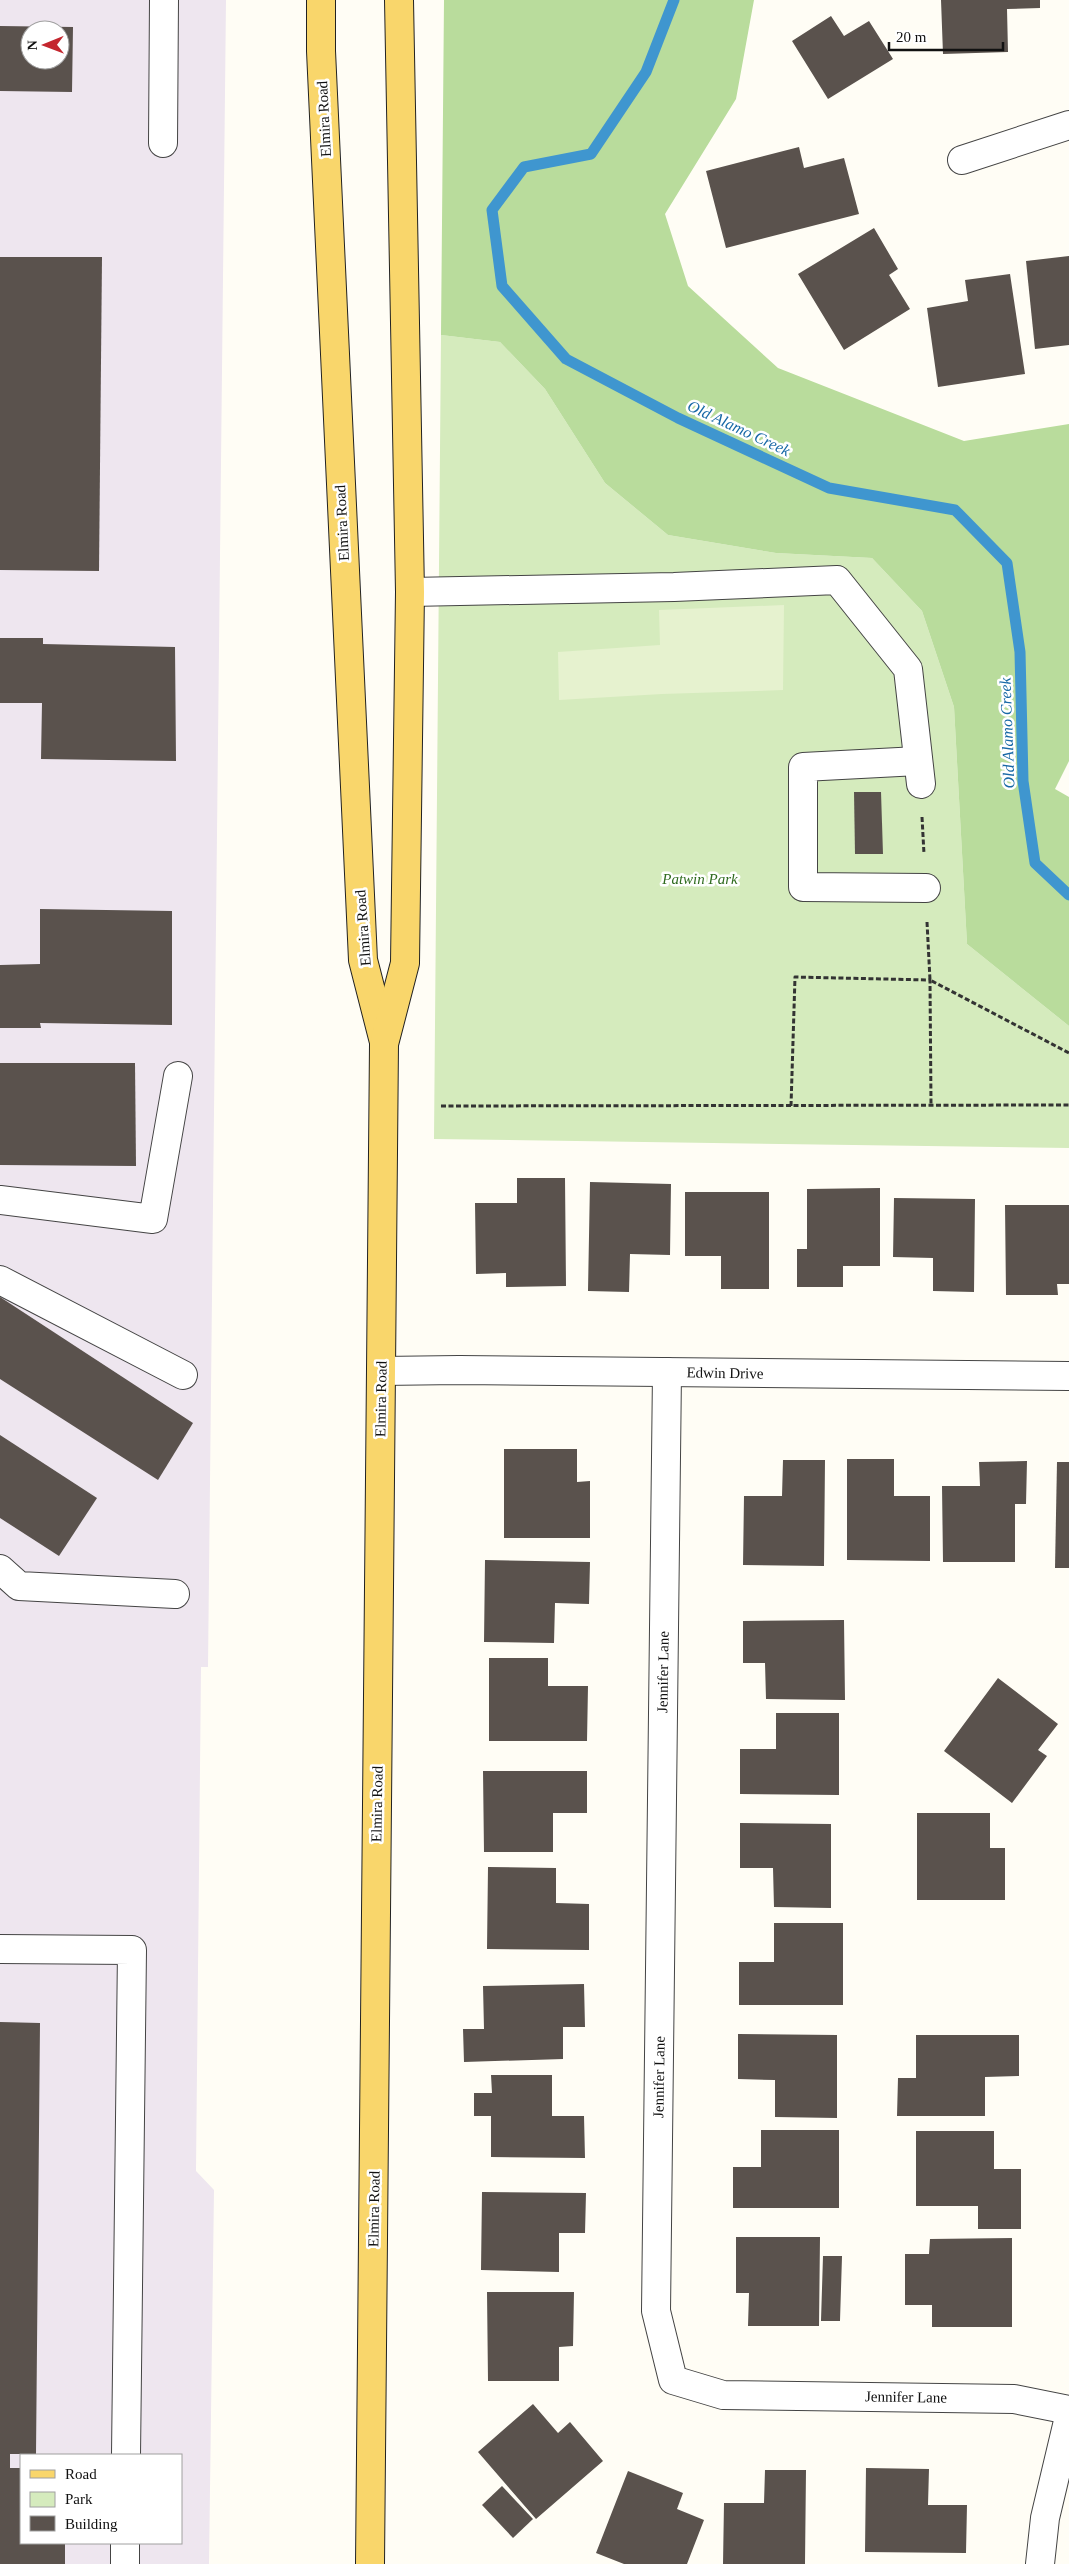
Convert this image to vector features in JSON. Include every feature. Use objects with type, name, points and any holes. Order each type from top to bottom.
[{"type":"main road","name":"Elmira Road","points":[[321,0],[321,61],[363,960],[384,1044]]},
{"type":"main road","name":"Elmira Road","points":[[370,2564],[384,1044],[405,962],[410,592],[398,0]]},
{"type":"street","points":[[163,143],[164,0]]},
{"type":"street","points":[[962,160],[1069,125]]},
{"type":"street","points":[[410,592],[674,588],[836,580],[908,669],[919,773],[803,767],[803,887],[926,888]]},
{"type":"street","points":[[0,1200],[153,1219],[178,1076]]},
{"type":"street","points":[[0,1280],[183,1375]]},
{"type":"street","name":"Edwin Drive","points":[[381,1371],[1069,1376]]},
{"type":"street","name":"Jennifer Lane","points":[[667,1372],[656,2311],[673,2380],[723,2394],[1014,2399],[1069,2410]]},
{"type":"street","points":[[0,1569],[19,1586],[175,1594]]},
{"type":"street","points":[[0,1949],[132,1950],[126,2454]]},
{"type":"street","points":[[1040,2564],[1045,2518],[1069,2417]]},
{"type":"street","points":[[124,2564],[125,2544]]},
{"type":"path","points":[[919,773],[930,980],[931,1105]]},
{"type":"path","points":[[791,1106],[795,977],[930,980],[1069,1052]]},
{"type":"path","points":[[441,1106],[1069,1104]]},
{"type":"shaded area","points":[[0,0],[226,0],[208,1667],[201,1667],[196,2171],[214,2190],[209,2564],[0,2564]]},
{"type":"green space","points":[[444,0],[754,0],[736,99],[665,214],[688,286],[778,368],[964,441],[1069,424],[1069,761],[1055,789],[1069,797],[1069,1026],[967,944],[954,707],[922,611],[872,558],[776,553],[668,535],[605,483],[545,389],[500,342],[441,335]]},
{"type":"green space","name":"Patwin Park","points":[[441,335],[500,342],[545,389],[605,483],[668,535],[776,553],[872,558],[922,611],[954,707],[967,944],[1069,1026],[1069,1148],[434,1139]]},
{"type":"green space","points":[[784,605],[783,690],[559,700],[558,652],[660,645],[659,610]]},
{"type":"building","points":[[941,0],[1040,0],[1040,8],[1007,9],[1008,52],[943,54]]},
{"type":"building","points":[[831,16],[844,36],[869,21],[893,59],[828,99],[792,41]]},
{"type":"building","points":[[0,26],[20,26],[20,70],[70,70],[70,27],[73,27],[72,92],[0,91]]},
{"type":"building","points":[[799,147],[804,168],[844,158],[859,214],[726,248],[706,171]]},
{"type":"building","points":[[874,228],[898,269],[889,275],[910,309],[844,350],[798,274]]},
{"type":"building","points":[[1069,256],[1069,345],[1035,349],[1026,261]]},
{"type":"building","points":[[0,257],[102,257],[99,571],[0,570]]},
{"type":"building","points":[[1010,274],[1025,374],[938,387],[927,308],[968,301],[965,280]]},
{"type":"building","points":[[0,638],[43,638],[43,644],[175,647],[176,761],[41,759],[42,703],[0,703]]},
{"type":"building","points":[[854,792],[881,792],[883,854],[855,854]]},
{"type":"building","points":[[40,909],[172,911],[172,1025],[40,1023],[41,1028],[0,1028],[0,965],[40,964]]},
{"type":"building","points":[[0,1063],[135,1063],[136,1166],[0,1165]]},
{"type":"building","points":[[517,1178],[565,1178],[566,1286],[506,1287],[506,1273],[476,1274],[475,1203],[517,1203]]},
{"type":"building","points":[[590,1182],[671,1184],[670,1255],[630,1254],[629,1292],[588,1291]]},
{"type":"building","points":[[880,1188],[880,1266],[843,1266],[843,1287],[797,1287],[797,1249],[807,1249],[807,1189]]},
{"type":"building","points":[[685,1192],[769,1192],[769,1289],[721,1289],[721,1256],[685,1256]]},
{"type":"building","points":[[894,1198],[975,1199],[974,1292],[933,1291],[933,1258],[893,1257]]},
{"type":"building","points":[[1005,1205],[1069,1205],[1069,1284],[1057,1284],[1058,1295],[1006,1295]]},
{"type":"building","points":[[0,1297],[193,1423],[158,1480],[0,1379]]},
{"type":"building","points":[[0,1435],[97,1498],[59,1556],[0,1518]]},
{"type":"building","points":[[504,1449],[577,1449],[577,1482],[590,1481],[590,1538],[504,1538]]},
{"type":"building","points":[[847,1459],[894,1459],[894,1496],[930,1496],[930,1561],[847,1560]]},
{"type":"building","points":[[783,1460],[825,1460],[824,1566],[743,1565],[744,1496],[782,1496]]},
{"type":"building","points":[[1027,1461],[1026,1504],[1015,1504],[1015,1562],[943,1562],[942,1486],[980,1486],[979,1462]]},
{"type":"building","points":[[1057,1462],[1069,1462],[1069,1568],[1055,1568]]},
{"type":"building","points":[[485,1560],[590,1562],[589,1604],[555,1603],[554,1643],[484,1642]]},
{"type":"building","points":[[844,1620],[845,1700],[766,1699],[765,1663],[743,1663],[743,1621]]},
{"type":"building","points":[[489,1658],[548,1658],[548,1686],[588,1686],[587,1741],[489,1741]]},
{"type":"building","points":[[998,1678],[1058,1724],[1038,1750],[1047,1756],[1012,1803],[944,1751]]},
{"type":"building","points":[[776,1713],[839,1713],[839,1795],[740,1794],[740,1749],[776,1749]]},
{"type":"building","points":[[483,1771],[587,1771],[587,1813],[553,1813],[553,1852],[484,1852]]},
{"type":"building","points":[[917,1813],[990,1813],[990,1848],[1005,1848],[1005,1900],[917,1900]]},
{"type":"building","points":[[740,1823],[831,1824],[831,1908],[774,1907],[773,1868],[740,1868]]},
{"type":"building","points":[[488,1867],[556,1868],[556,1903],[589,1904],[589,1950],[487,1949]]},
{"type":"building","points":[[774,1923],[843,1923],[843,2005],[739,2005],[739,1962],[774,1962]]},
{"type":"building","points":[[584,1984],[585,2027],[563,2027],[563,2059],[464,2062],[463,2029],[484,2029],[483,1986]]},
{"type":"building","points":[[0,2022],[40,2023],[36,2454],[10,2454],[10,2468],[20,2468],[20,2544],[65,2544],[65,2564],[0,2564]]},
{"type":"building","points":[[738,2034],[837,2035],[837,2118],[775,2117],[775,2080],[738,2079]]},
{"type":"building","points":[[916,2035],[1019,2035],[1019,2076],[985,2077],[985,2116],[897,2116],[898,2078],[916,2078]]},
{"type":"building","points":[[491,2075],[552,2075],[552,2116],[584,2116],[585,2158],[491,2157],[491,2116],[474,2116],[474,2093],[492,2093]]},
{"type":"building","points":[[761,2130],[839,2130],[839,2208],[733,2208],[733,2167],[761,2167]]},
{"type":"building","points":[[916,2131],[994,2131],[994,2169],[1021,2169],[1021,2229],[978,2229],[978,2206],[916,2206]]},
{"type":"building","points":[[482,2192],[586,2193],[585,2233],[559,2233],[559,2272],[481,2270]]},
{"type":"building","points":[[736,2237],[820,2237],[819,2326],[748,2326],[749,2293],[736,2293]]},
{"type":"building","points":[[1012,2238],[1012,2327],[932,2327],[932,2305],[905,2305],[905,2254],[929,2254],[930,2239]]},
{"type":"building","points":[[823,2256],[842,2256],[840,2321],[821,2321]]},
{"type":"building","points":[[487,2292],[574,2292],[573,2346],[559,2347],[559,2381],[488,2381]]},
{"type":"building","points":[[533,2404],[558,2433],[570,2422],[603,2461],[536,2519],[478,2452]]},
{"type":"building","points":[[866,2468],[929,2469],[928,2505],[967,2505],[966,2553],[865,2552]]},
{"type":"building","points":[[765,2470],[806,2470],[805,2564],[723,2564],[724,2503],[764,2503]]},
{"type":"building","points":[[628,2471],[683,2493],[677,2509],[704,2520],[687,2564],[624,2564],[596,2553]]},
{"type":"building","points":[[502,2486],[533,2519],[513,2538],[482,2505]]},
{"type":"waterway","name":"Old Alamo Creek","points":[[674,0],[646,72],[591,154],[524,167],[492,210],[502,286],[566,359],[678,418],[829,488],[955,510],[1007,563],[1020,652],[1023,781],[1035,863],[1069,895]]}]
